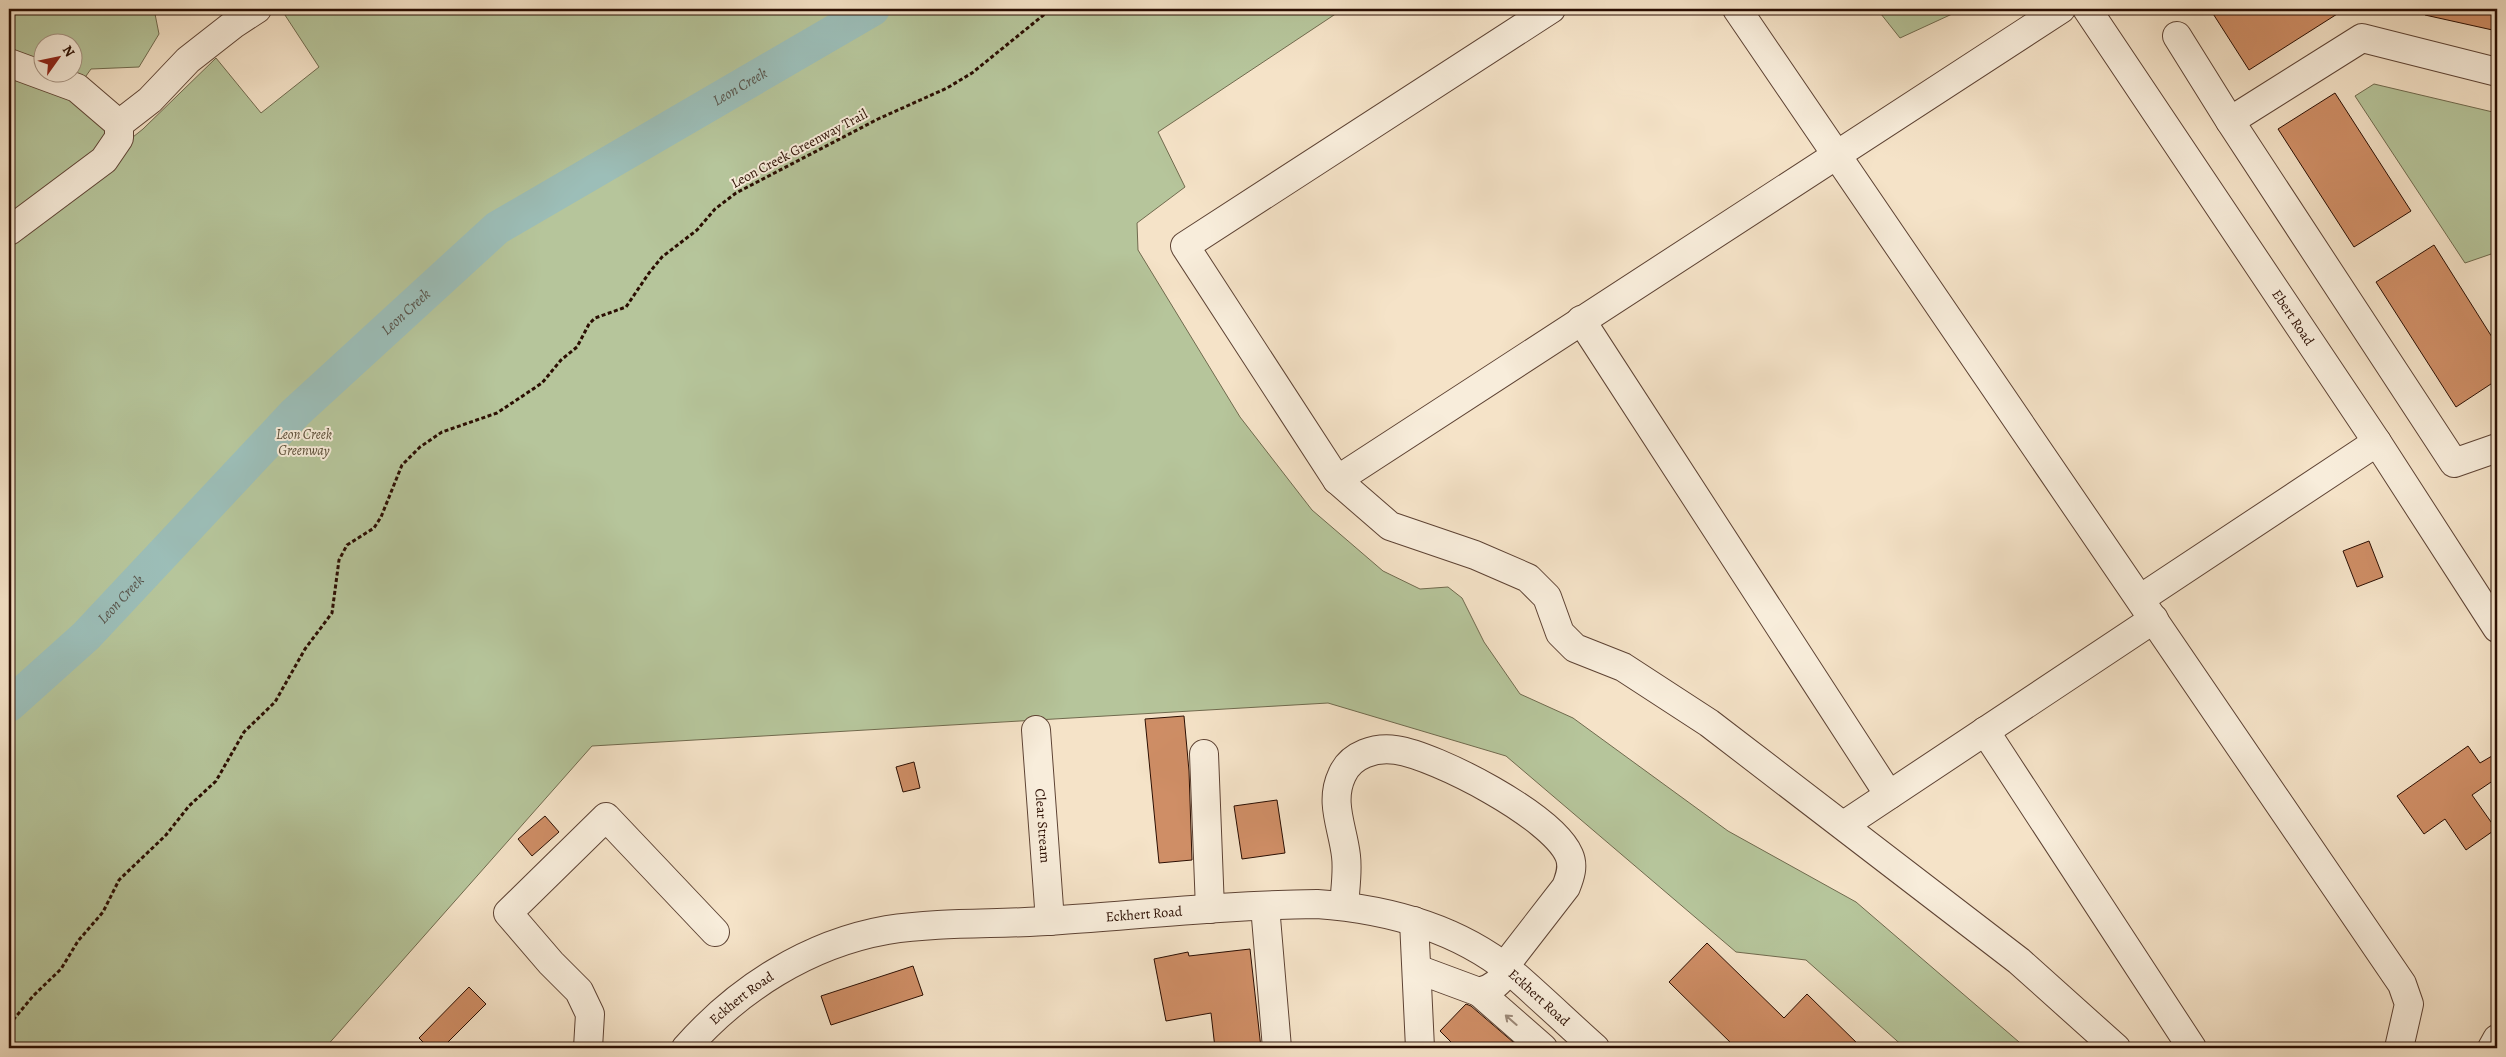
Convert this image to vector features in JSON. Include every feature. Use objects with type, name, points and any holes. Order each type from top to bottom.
[{"type":"street","points":[[119,124],[150,100],[188,60],[234,24],[257,9]]},
{"type":"street","points":[[1551,9],[1185,246],[1337,480],[1390,526],[1475,555],[1528,578],[1547,597],[1560,633],[1575,648],[1623,667],[1702,718],[2019,961],[2116,1048]]},
{"type":"street","points":[[1737,9],[2402,984],[2409,1004],[2399,1048]]},
{"type":"street","points":[[1337,480],[2061,9]]},
{"type":"street","name":"Ebert Road","points":[[2087,9],[2377,442],[2497,628]]},
{"type":"street","points":[[2176,36],[2454,463],[2497,448]]},
{"type":"street","points":[[2230,121],[2362,38],[2497,72]]},
{"type":"street","points":[[9,64],[77,88],[119,124],[119,138],[104,160],[9,232]]},
{"type":"street","points":[[1581,320],[1889,795]]},
{"type":"street","points":[[1844,825],[1985,731],[2147,609],[2377,442]]},
{"type":"street","name":"Clear Stream","points":[[1036,730],[1050,921]]},
{"type":"street","points":[[1985,731],[2192,1048]]},
{"type":"street","points":[[1344,906],[1347,858],[1337,815],[1336,794],[1342,774],[1354,758],[1373,750],[1397,750],[1428,761],[1496,792],[1521,807],[1560,840],[1570,855],[1572,872],[1566,887],[1506,969],[1498,984],[1489,990],[1479,992]]},
{"type":"street","points":[[1204,754],[1210,909]]},
{"type":"street","points":[[588,1048],[590,1014],[579,991],[508,913],[606,817],[715,932]]},
{"type":"street","name":"Eckhert Road","points":[[686,1048],[728,1006],[760,982],[790,964],[829,947],[887,930],[922,926],[1050,921],[1210,909],[1318,904],[1385,912],[1450,935],[1506,969],[1596,1048]]},
{"type":"street","points":[[1265,906],[1277,1048]]},
{"type":"street","points":[[1414,921],[1421,1047]]},
{"type":"street","points":[[1417,969],[1479,992],[1543,1048]]},
{"type":"street","points":[[2492,1048],[2497,1039]]},
{"type":"path","name":"Leon Creek Greenway Trail","points":[[9,1025],[33,996],[62,969],[78,941],[103,912],[119,880],[166,835],[189,806],[216,781],[244,732],[275,702],[305,649],[332,614],[340,560],[347,545],[374,528],[381,517],[402,465],[420,447],[442,432],[497,413],[542,383],[561,360],[577,347],[589,324],[595,318],[626,307],[662,257],[697,230],[715,209],[736,193],[878,119],[947,88],[972,73],[1051,9]]},
{"type":"green space","name":"Leon Creek Greenway","points":[[9,9],[154,9],[159,34],[139,67],[91,69],[82,82],[82,32],[32,32],[32,82],[82,82],[73,94],[123,145],[143,129],[216,58],[261,113],[319,67],[281,9],[1343,9],[1158,132],[1185,187],[1137,223],[1138,250],[1240,417],[1312,510],[1383,571],[1420,589],[1448,587],[1462,598],[1484,642],[1520,694],[1573,718],[1728,831],[1856,902],[2026,1048],[1905,1048],[1806,960],[1736,952],[1506,756],[1328,703],[592,746],[325,1048],[9,1048]]},
{"type":"green space","points":[[1877,9],[1963,9],[1900,38]]},
{"type":"green space","points":[[2374,84],[2497,113],[2497,252],[2465,263],[2355,96]]},
{"type":"building","points":[[2210,9],[2345,9],[2249,70]]},
{"type":"building","points":[[2426,9],[2497,9],[2497,31],[2425,15]]},
{"type":"building","points":[[2335,93],[2411,211],[2354,247],[2278,129]]},
{"type":"building","points":[[2434,245],[2497,345],[2497,380],[2456,407],[2376,282]]},
{"type":"building","points":[[2369,541],[2383,577],[2357,587],[2343,551]]},
{"type":"building","points":[[1184,716],[1189,771],[1192,860],[1159,863],[1145,719]]},
{"type":"building","points":[[2468,746],[2480,763],[2497,753],[2497,778],[2472,795],[2496,829],[2466,850],[2445,819],[2424,834],[2397,796]]},
{"type":"building","points":[[914,762],[920,788],[903,792],[896,767]]},
{"type":"building","points":[[1277,800],[1285,853],[1242,859],[1234,806]]},
{"type":"building","points":[[545,816],[559,832],[532,856],[518,839]]},
{"type":"building","points":[[1707,943],[1784,1018],[1807,994],[1862,1048],[1736,1048],[1669,982]]},
{"type":"building","points":[[1250,949],[1261,1048],[1215,1048],[1211,1013],[1166,1021],[1154,959],[1188,952],[1189,956]]},
{"type":"building","points":[[913,966],[923,995],[831,1025],[821,996]]},
{"type":"building","points":[[469,987],[486,1004],[442,1048],[429,1048],[419,1038]]},
{"type":"building","points":[[1466,1004],[1471,1006],[1520,1048],[1457,1048],[1440,1031]]},
{"type":"waterway","name":"Leon Creek","points":[[9,705],[86,636],[295,413],[497,228],[873,9]]}]
